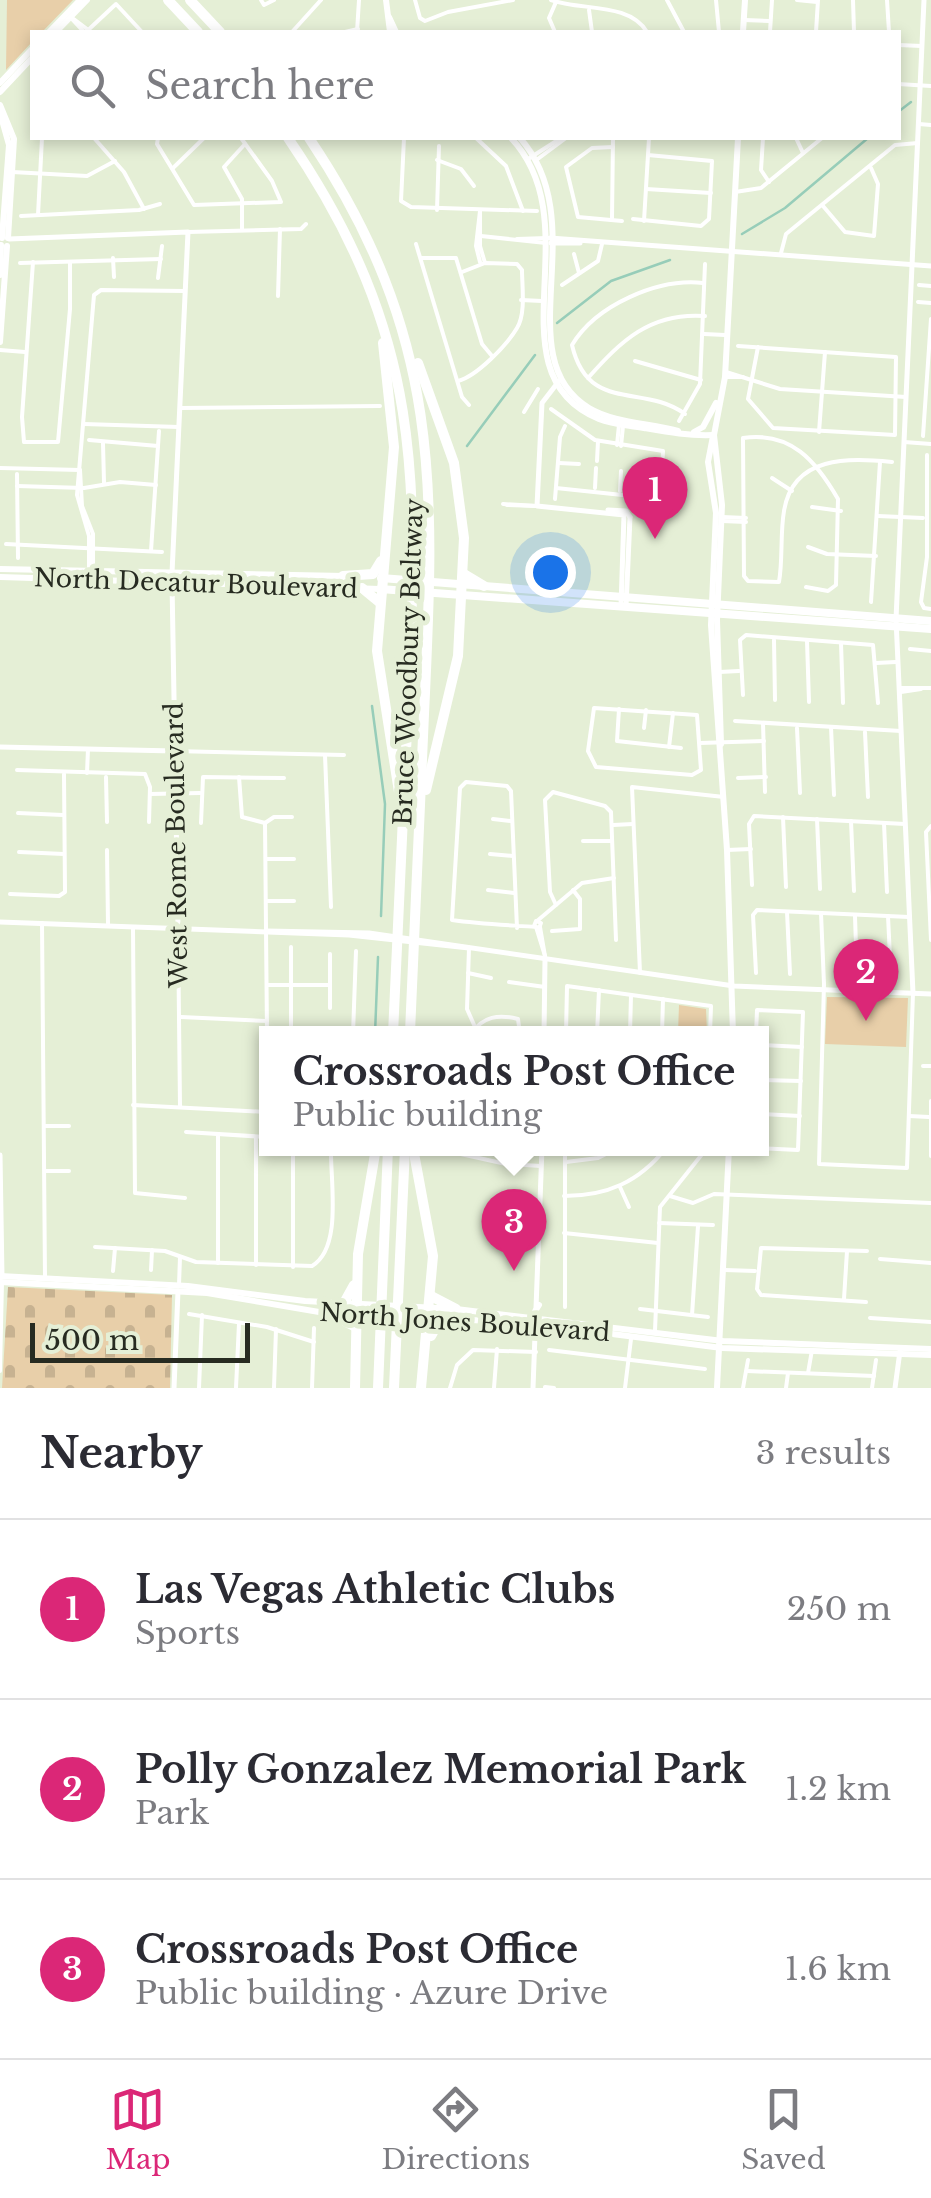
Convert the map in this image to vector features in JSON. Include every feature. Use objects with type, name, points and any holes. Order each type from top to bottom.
[{"type":"highway","points":[[168,0],[196,30]]},
{"type":"highway","points":[[190,0],[218,30]]},
{"type":"highway","name":"Bruce Woodbury Beltway","points":[[289,140],[362,267],[395,362],[412,452],[416,541],[392,1026]]},
{"type":"highway","name":"Bruce Woodbury Beltway","points":[[309,140],[361,226],[392,297],[420,400],[432,498],[410,1026]]},
{"type":"highway","points":[[362,267],[381,336],[392,406],[393,468],[379,602],[378,664],[396,762],[402,843]]},
{"type":"highway","points":[[392,297],[456,471],[464,520],[466,587],[454,678],[432,760],[418,835]]},
{"type":"highway","points":[[343,576],[373,574],[384,556]]},
{"type":"highway","points":[[466,587],[484,586]]},
{"type":"highway","points":[[362,588],[379,602]]},
{"type":"highway","points":[[355,1388],[360,1227],[374,1156]]},
{"type":"highway","points":[[378,1388],[388,1156]]},
{"type":"highway","points":[[394,1388],[405,1156]]},
{"type":"highway","points":[[414,1156],[432,1250],[433,1311],[421,1388]]},
{"type":"highway","points":[[433,1311],[456,1310]]},
{"type":"highway","points":[[331,1314],[357,1312]]},
{"type":"main road","points":[[54,30],[83,0]]},
{"type":"main road","points":[[386,0],[392,30]]},
{"type":"main road","points":[[743,30],[745,0]]},
{"type":"main road","points":[[0,83],[30,51]]},
{"type":"main road","points":[[0,92],[30,60]]},
{"type":"main road","points":[[0,105],[13,133],[0,275]]},
{"type":"main road","points":[[0,114],[9,137],[10,172]]},
{"type":"main road","points":[[512,140],[532,159]]},
{"type":"main road","points":[[521,140],[550,195],[549,342],[559,381]]},
{"type":"main road","points":[[708,462],[725,378],[738,140]]},
{"type":"main road","points":[[551,241],[544,302],[545,356],[559,381],[586,412],[705,440],[720,519]]},
{"type":"main road","points":[[0,342],[4,242]]},
{"type":"main road","points":[[694,432],[703,427],[725,378]]},
{"type":"main road","points":[[622,422],[714,435]]},
{"type":"main road","points":[[661,432],[714,435]]},
{"type":"main road","points":[[714,435],[720,519],[716,697],[727,850],[733,1026]]},
{"type":"main road","name":"North Decatur Boulevard","points":[[0,569],[362,588],[399,580],[931,629]]},
{"type":"main road","name":"North Decatur Boulevard","points":[[0,577],[150,582],[198,574],[221,580],[343,576],[398,591],[444,594],[466,587]]},
{"type":"main road","name":"North Decatur Boulevard","points":[[484,586],[623,602]]},
{"type":"main road","name":"North Decatur Boulevard","points":[[896,623],[931,621]]},
{"type":"main road","points":[[717,672],[721,744]]},
{"type":"main road","points":[[716,697],[722,711]]},
{"type":"main road","points":[[717,1388],[729,1156]]},
{"type":"main road","name":"North Jones Boulevard","points":[[1,1279],[179,1288],[410,1318],[433,1311]]},
{"type":"main road","name":"North Jones Boulevard","points":[[179,1288],[331,1314]]},
{"type":"main road","points":[[537,1337],[539,1304]]},
{"type":"main road","name":"North Jones Boulevard","points":[[357,1312],[411,1307],[538,1321]]},
{"type":"main road","name":"North Jones Boulevard","points":[[456,1310],[722,1344],[931,1352]]},
{"type":"main road","name":"North Jones Boulevard","points":[[631,1332],[655,1332],[722,1344]]},
{"type":"street","points":[[262,0],[268,4],[274,0]]},
{"type":"street","points":[[294,30],[321,0]]},
{"type":"street","points":[[357,30],[358,0]]},
{"type":"street","points":[[415,0],[423,21],[490,2],[513,0]]},
{"type":"street","points":[[667,0],[683,30]]},
{"type":"street","points":[[716,0],[719,30]]},
{"type":"street","points":[[770,30],[772,0]]},
{"type":"street","points":[[797,0],[818,1],[816,30]]},
{"type":"street","points":[[853,0],[854,30]]},
{"type":"street","points":[[887,0],[888,30]]},
{"type":"street","points":[[555,30],[549,18],[553,1],[625,13],[645,30]]},
{"type":"street","points":[[88,30],[118,4],[141,30]]},
{"type":"street","points":[[821,913],[824,990],[819,1164],[907,1168],[913,993],[896,623],[927,5]]},
{"type":"street","points":[[589,10],[592,30]]},
{"type":"street","points":[[69,15],[84,30]]},
{"type":"street","points":[[744,20],[770,21]]},
{"type":"street","points":[[132,30],[137,25]]},
{"type":"street","points":[[901,45],[922,46]]},
{"type":"street","points":[[901,84],[931,86]]},
{"type":"street","points":[[919,124],[931,125]]},
{"type":"street","points":[[38,216],[42,140]]},
{"type":"street","points":[[96,140],[116,161],[144,209]]},
{"type":"street","points":[[158,140],[194,205],[282,200],[242,140]]},
{"type":"street","points":[[173,168],[202,140]]},
{"type":"street","points":[[404,140],[401,201],[412,208],[537,211]]},
{"type":"street","points":[[478,140],[506,166],[524,213]]},
{"type":"street","points":[[532,159],[561,140]]},
{"type":"street","points":[[612,220],[613,140]]},
{"type":"street","points":[[644,222],[650,140]]},
{"type":"street","points":[[762,140],[761,170],[768,182]]},
{"type":"street","points":[[797,140],[803,153]]},
{"type":"street","points":[[735,192],[754,192],[819,140]]},
{"type":"street","points":[[781,256],[786,234],[898,143],[918,142]]},
{"type":"street","points":[[242,229],[242,205],[224,167],[246,144]]},
{"type":"street","points":[[437,210],[439,146]]},
{"type":"street","points":[[613,147],[592,148],[566,167],[578,217],[622,221]]},
{"type":"street","points":[[633,219],[707,223],[712,161],[648,156]]},
{"type":"street","points":[[437,160],[460,169],[474,186]]},
{"type":"street","points":[[10,172],[87,176],[116,161]]},
{"type":"street","points":[[822,206],[848,234],[874,236],[878,184],[870,166]]},
{"type":"street","points":[[646,189],[711,193]]},
{"type":"street","points":[[21,216],[144,209],[160,204]]},
{"type":"street","points":[[480,211],[478,236],[483,263]]},
{"type":"street","points":[[4,242],[301,229],[306,224]]},
{"type":"street","points":[[278,296],[280,229]]},
{"type":"street","name":"West Rome Boulevard","points":[[180,1108],[172,578],[188,232]]},
{"type":"street","points":[[478,236],[931,266]]},
{"type":"street","points":[[416,244],[469,405]]},
{"type":"street","points":[[562,285],[598,261],[602,244]]},
{"type":"street","points":[[158,278],[162,246]]},
{"type":"street","points":[[574,254],[579,274]]},
{"type":"street","points":[[113,258],[114,277]]},
{"type":"street","points":[[419,258],[456,258],[482,344],[492,356]]},
{"type":"street","points":[[20,263],[161,259]]},
{"type":"street","points":[[33,262],[22,417],[25,444],[57,444],[64,394],[70,263]]},
{"type":"street","points":[[458,381],[480,372],[519,325],[522,300],[521,267],[483,263],[462,272]]},
{"type":"street","points":[[678,422],[701,380],[706,264]]},
{"type":"street","points":[[685,414],[655,400],[615,395],[588,378],[572,345],[595,318],[623,302],[676,282],[703,283]]},
{"type":"street","points":[[919,285],[931,286]]},
{"type":"street","points":[[91,571],[91,548],[79,488],[95,292],[185,291]]},
{"type":"street","points":[[522,300],[544,302]]},
{"type":"street","points":[[918,302],[931,302]]},
{"type":"street","points":[[588,378],[608,352],[629,336],[680,316],[705,316]]},
{"type":"street","points":[[923,436],[930,319]]},
{"type":"street","points":[[704,334],[728,336]]},
{"type":"street","points":[[738,346],[898,358],[895,435],[773,428],[748,397],[758,348]]},
{"type":"street","points":[[0,350],[26,352]]},
{"type":"street","points":[[820,432],[825,352]]},
{"type":"street","points":[[636,362],[701,380]]},
{"type":"street","points":[[725,378],[743,377],[780,389],[906,398]]},
{"type":"street","points":[[537,506],[544,398],[559,381]]},
{"type":"street","points":[[524,412],[538,388]]},
{"type":"street","points":[[180,408],[380,406]]},
{"type":"street","points":[[529,406],[542,410]]},
{"type":"street","points":[[551,410],[566,424],[598,441],[663,451],[660,510]]},
{"type":"street","points":[[619,446],[622,422]]},
{"type":"street","points":[[83,424],[179,426]]},
{"type":"street","points":[[555,499],[560,434],[566,424]]},
{"type":"street","points":[[151,552],[160,431]]},
{"type":"street","points":[[806,587],[835,588],[840,511],[836,494],[816,468],[791,442],[743,438],[740,466],[746,520],[744,579],[779,582],[784,512],[792,491],[816,468],[832,458],[892,462]]},
{"type":"street","points":[[89,440],[158,446]]},
{"type":"street","points":[[595,491],[598,441]]},
{"type":"street","points":[[103,442],[104,483]]},
{"type":"street","points":[[904,442],[931,444]]},
{"type":"street","points":[[927,455],[922,607],[931,609]]},
{"type":"street","points":[[871,602],[880,460]]},
{"type":"street","points":[[558,462],[579,464]]},
{"type":"street","points":[[0,468],[80,470]]},
{"type":"street","points":[[620,493],[621,471]]},
{"type":"street","points":[[17,474],[18,558]]},
{"type":"street","points":[[640,477],[662,478]]},
{"type":"street","points":[[772,478],[792,491]]},
{"type":"street","points":[[17,486],[156,485]]},
{"type":"street","points":[[556,488],[660,499]]},
{"type":"street","points":[[537,506],[504,504],[626,511],[623,602]]},
{"type":"street","points":[[812,508],[840,511]]},
{"type":"street","points":[[878,516],[924,518]]},
{"type":"street","points":[[625,562],[627,517]]},
{"type":"street","points":[[720,519],[746,520]]},
{"type":"street","points":[[6,544],[162,552]]},
{"type":"street","points":[[808,547],[876,556]]},
{"type":"street","points":[[742,695],[742,636],[873,645],[878,703]]},
{"type":"street","points":[[774,638],[776,700]]},
{"type":"street","points":[[808,640],[809,702]]},
{"type":"street","points":[[841,643],[843,703]]},
{"type":"street","points":[[910,649],[931,651]]},
{"type":"street","points":[[876,663],[898,662]]},
{"type":"street","points":[[717,672],[742,671]]},
{"type":"street","points":[[899,690],[931,688]]},
{"type":"street","points":[[594,708],[696,716],[700,745],[699,773],[612,772],[592,764],[588,751],[594,708]]},
{"type":"street","points":[[619,709],[617,741],[682,748]]},
{"type":"street","points":[[644,728],[646,710]]},
{"type":"street","points":[[670,747],[672,712]]},
{"type":"street","points":[[735,721],[797,728],[900,731]]},
{"type":"street","points":[[763,723],[764,792]]},
{"type":"street","points":[[831,727],[834,795]]},
{"type":"street","points":[[797,728],[800,793]]},
{"type":"street","points":[[865,731],[868,797]]},
{"type":"street","points":[[700,745],[764,741]]},
{"type":"street","points":[[0,747],[344,755]]},
{"type":"street","points":[[87,773],[88,749]]},
{"type":"street","points":[[326,755],[330,906]]},
{"type":"street","points":[[17,770],[148,776],[148,822]]},
{"type":"street","points":[[10,894],[64,894],[64,774]]},
{"type":"street","points":[[107,774],[107,822]]},
{"type":"street","points":[[240,777],[242,816],[265,823],[292,817]]},
{"type":"street","points":[[738,778],[766,777]]},
{"type":"street","points":[[200,823],[202,778],[284,778]]},
{"type":"street","points":[[517,928],[510,788],[463,783],[452,920],[517,928],[536,925],[573,890],[592,880],[614,878]]},
{"type":"street","points":[[640,973],[632,787],[724,796]]},
{"type":"street","points":[[150,794],[200,793]]},
{"type":"street","points":[[556,905],[550,892],[547,795],[560,793],[608,808],[616,940]]},
{"type":"street","points":[[18,812],[65,814]]},
{"type":"street","points":[[752,886],[751,817],[905,824]]},
{"type":"street","points":[[783,817],[786,887]]},
{"type":"street","points":[[493,818],[511,820]]},
{"type":"street","points":[[817,819],[820,889]]},
{"type":"street","points":[[850,821],[854,890]]},
{"type":"street","points":[[265,823],[266,1026]]},
{"type":"street","points":[[884,823],[887,892]]},
{"type":"street","points":[[611,826],[633,824]]},
{"type":"street","points":[[929,827],[931,940]]},
{"type":"street","points":[[583,840],[612,841]]},
{"type":"street","points":[[727,850],[751,849]]},
{"type":"street","points":[[108,850],[108,925]]},
{"type":"street","points":[[18,852],[65,854]]},
{"type":"street","points":[[490,854],[513,856]]},
{"type":"street","points":[[266,859],[294,859]]},
{"type":"street","points":[[488,890],[514,892]]},
{"type":"street","points":[[552,930],[580,929],[580,899],[573,890]]},
{"type":"street","points":[[266,901],[294,901]]},
{"type":"street","points":[[756,973],[754,912],[909,917]]},
{"type":"street","points":[[787,912],[790,974]]},
{"type":"street","points":[[855,916],[857,977]]},
{"type":"street","points":[[888,916],[891,978]]},
{"type":"street","points":[[0,922],[382,937],[734,986],[931,994]]},
{"type":"street","points":[[42,923],[48,1281]]},
{"type":"street","points":[[536,925],[545,958]]},
{"type":"street","points":[[536,925],[545,958],[544,1026]]},
{"type":"street","points":[[133,927],[134,1193],[185,1198]]},
{"type":"street","points":[[290,947],[291,1026]]},
{"type":"street","points":[[469,948],[468,1014],[474,1026]]},
{"type":"street","points":[[533,958],[540,948]]},
{"type":"street","points":[[353,1026],[356,951]]},
{"type":"street","points":[[330,954],[330,1008]]},
{"type":"street","points":[[468,973],[491,978]]},
{"type":"street","points":[[509,982],[545,987]]},
{"type":"street","points":[[267,985],[330,985]]},
{"type":"street","points":[[566,1026],[567,986],[711,1006],[710,1026]]},
{"type":"street","points":[[597,1026],[599,990]]},
{"type":"street","points":[[630,1026],[631,994]]},
{"type":"street","points":[[662,1026],[663,999]]},
{"type":"street","points":[[756,1026],[757,1010],[803,1012],[798,1150],[769,1149]]},
{"type":"street","points":[[477,1026],[496,1016],[518,1019],[519,1026]]},
{"type":"street","points":[[180,1017],[266,1021]]},
{"type":"street","points":[[769,1045],[802,1047]]},
{"type":"street","points":[[923,1066],[931,1066]]},
{"type":"street","points":[[769,1080],[801,1081]]},
{"type":"street","points":[[930,1156],[931,1101]]},
{"type":"street","points":[[133,1105],[259,1112]]},
{"type":"street","points":[[769,1114],[800,1116]]},
{"type":"street","points":[[908,1116],[929,1117]]},
{"type":"street","points":[[45,1126],[70,1126]]},
{"type":"street","points":[[186,1132],[256,1137],[256,1265]]},
{"type":"street","points":[[218,1136],[218,1263]]},
{"type":"street","points":[[0,1155],[0,1370]]},
{"type":"street","points":[[293,1156],[293,1267]]},
{"type":"street","points":[[96,1247],[152,1250],[218,1263],[312,1266],[322,1260],[330,1232],[330,1156]]},
{"type":"street","points":[[462,1156],[517,1166],[542,1166]]},
{"type":"street","points":[[517,1166],[518,1156]]},
{"type":"street","points":[[539,1304],[542,1156]]},
{"type":"street","points":[[565,1156],[565,1307]]},
{"type":"street","points":[[565,1162],[600,1156]]},
{"type":"street","points":[[564,1196],[596,1194],[620,1187],[645,1172],[659,1156]]},
{"type":"street","points":[[655,1332],[661,1204],[701,1156]]},
{"type":"street","points":[[45,1171],[70,1171]]},
{"type":"street","points":[[620,1187],[628,1208]]},
{"type":"street","points":[[670,1196],[692,1202],[714,1194],[931,1203]]},
{"type":"street","points":[[659,1224],[714,1225]]},
{"type":"street","points":[[692,1315],[698,1226]]},
{"type":"street","points":[[564,1233],[658,1243]]},
{"type":"street","points":[[866,1302],[761,1295],[758,1271],[759,1252],[768,1246],[867,1252]]},
{"type":"street","points":[[113,1270],[115,1248]]},
{"type":"street","points":[[151,1270],[152,1250]]},
{"type":"street","points":[[844,1299],[847,1251]]},
{"type":"street","points":[[174,1388],[180,1257]]},
{"type":"street","points":[[880,1259],[931,1263]]},
{"type":"street","points":[[725,1270],[758,1271]]},
{"type":"street","points":[[640,1309],[708,1317]]},
{"type":"street","points":[[189,1314],[276,1329],[314,1342]]},
{"type":"street","points":[[198,1388],[202,1315]]},
{"type":"street","points":[[870,1318],[931,1322]]},
{"type":"street","points":[[236,1388],[239,1321]]},
{"type":"street","points":[[312,1388],[314,1328]]},
{"type":"street","points":[[274,1388],[276,1329]]},
{"type":"street","points":[[625,1388],[631,1332]]},
{"type":"street","points":[[533,1388],[537,1337]]},
{"type":"street","points":[[494,1388],[497,1348]]},
{"type":"street","points":[[808,1373],[812,1348]]},
{"type":"street","points":[[450,1388],[463,1357],[473,1350],[536,1352]]},
{"type":"street","points":[[548,1350],[704,1369]]},
{"type":"street","points":[[895,1388],[900,1351]]},
{"type":"street","points":[[743,1388],[748,1360]]},
{"type":"street","points":[[872,1388],[876,1360]]},
{"type":"street","points":[[747,1371],[874,1376]]},
{"type":"street","points":[[786,1388],[788,1373]]},
{"type":"street","points":[[545,1387],[554,1388]]},
{"type":"green space","points":[[7,0],[73,0],[44,30],[30,30],[30,44],[6,70]]},
{"type":"green space","points":[[827,997],[908,998],[906,1047],[825,1044]]},
{"type":"green space","points":[[679,1005],[706,1009],[707,1026],[678,1026]]},
{"type":"green space","points":[[8,1287],[172,1295],[170,1388],[2,1388]]},
{"type":"waterway","points":[[901,110],[911,102]]},
{"type":"waterway","points":[[742,234],[785,208],[866,140]]},
{"type":"waterway","points":[[557,323],[611,281],[670,260]]},
{"type":"waterway","points":[[467,446],[535,355]]},
{"type":"waterway","points":[[372,706],[385,804],[381,916]]},
{"type":"waterway","points":[[375,1026],[378,957]]},
{"type":"place","name":"Las Vegas Athletic Clubs","points":[[655,539]]},
{"type":"place","name":"Polly Gonzalez Memorial Park","points":[[866,1021]]},
{"type":"place","name":"Crossroads Post Office","points":[[514,1271]]}]
